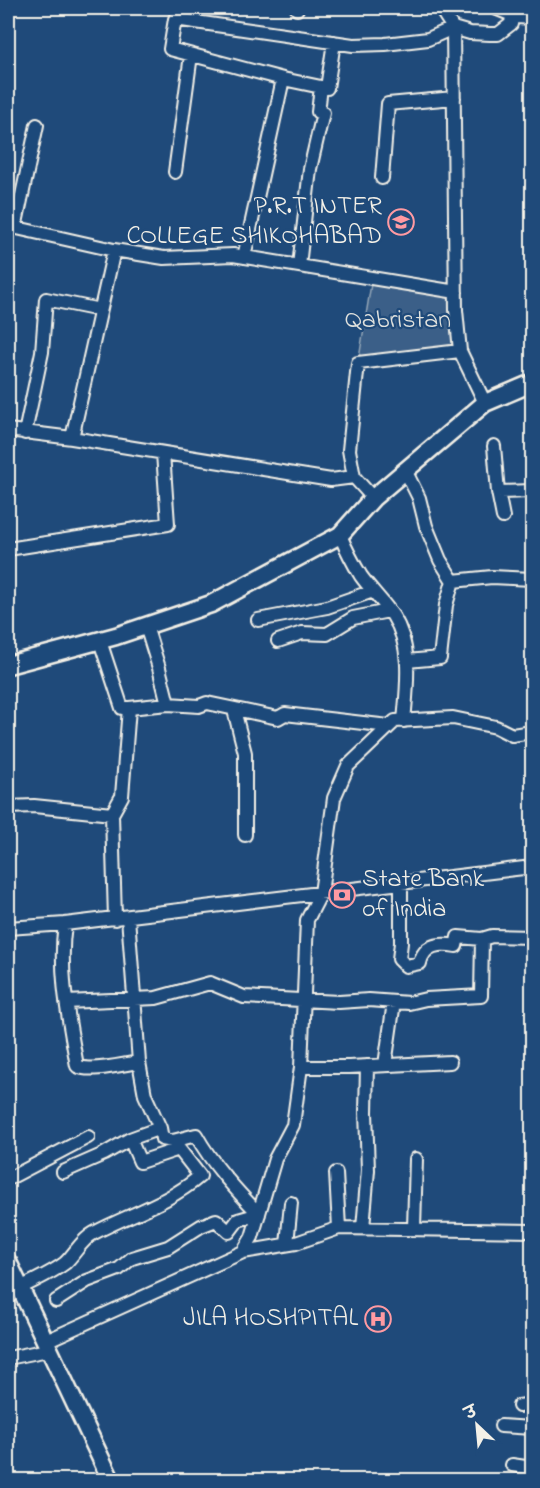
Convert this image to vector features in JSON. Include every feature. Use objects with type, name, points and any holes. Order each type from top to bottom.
[{"type":"main road","points":[[8,664],[100,641],[211,604],[340,535],[373,498],[485,403],[532,383]]},
{"type":"main road","points":[[12,1277],[111,1480]]},
{"type":"street","points":[[441,8],[453,28],[456,327],[460,351],[485,403]]},
{"type":"street","points":[[495,8],[514,16],[532,18]]},
{"type":"street","points":[[334,42],[327,88],[283,80],[170,49],[175,19],[334,42],[353,45],[428,39],[453,28],[470,33],[498,34],[511,24],[514,16]]},
{"type":"street","points":[[175,172],[191,55]]},
{"type":"street","points":[[244,256],[283,80]]},
{"type":"street","points":[[299,266],[310,169],[322,113],[318,112],[321,87]]},
{"type":"street","points":[[382,178],[388,104],[454,98]]},
{"type":"street","points":[[37,125],[11,227],[114,250],[164,258],[244,256],[456,292]]},
{"type":"street","points":[[72,438],[114,250]]},
{"type":"street","points":[[25,433],[42,352],[46,299],[100,310]]},
{"type":"street","points":[[373,498],[354,477],[349,450],[358,363],[460,351]]},
{"type":"street","points":[[8,430],[72,438],[331,480],[354,477]]},
{"type":"street","points":[[494,446],[498,492],[503,517]]},
{"type":"street","points":[[8,549],[168,524],[163,453]]},
{"type":"street","points":[[405,470],[419,498],[426,526],[440,560],[453,581],[446,605],[440,658],[406,661]]},
{"type":"street","points":[[498,492],[532,491]]},
{"type":"street","points":[[340,535],[348,554],[394,618],[405,646],[408,677],[404,721]]},
{"type":"street","points":[[453,581],[492,577],[532,579]]},
{"type":"street","points":[[258,620],[327,607],[373,591]]},
{"type":"street","points":[[278,640],[302,633],[327,634],[353,618],[389,611]]},
{"type":"street","points":[[146,626],[168,704]]},
{"type":"street","points":[[100,641],[122,708],[168,704],[199,706],[207,703],[278,718],[285,714],[389,726]]},
{"type":"street","points":[[129,708],[122,796],[112,814],[121,918],[135,999],[139,1062],[145,1095],[160,1128],[162,1139],[173,1141],[196,1134],[202,1146],[232,1186],[259,1214]]},
{"type":"street","points":[[234,710],[245,753],[245,835]]},
{"type":"street","points":[[243,1252],[252,1237],[275,1159],[292,1125],[300,1067],[307,920],[321,893],[334,798],[348,766],[395,721],[453,718],[496,727],[512,735],[532,732]]},
{"type":"street","points":[[8,807],[34,806],[112,814]]},
{"type":"street","points":[[8,928],[121,918],[532,867]]},
{"type":"street","points":[[401,884],[402,922],[399,959],[406,966],[420,963],[422,954],[427,949],[443,944],[456,946],[458,937],[482,939],[492,936],[532,937]]},
{"type":"street","points":[[65,924],[63,940],[66,1002],[76,1066],[82,1069],[139,1062]]},
{"type":"street","points":[[66,1002],[156,998],[210,983],[244,997],[339,1002],[369,1000],[409,1003],[426,999],[481,996],[482,939]]},
{"type":"street","points":[[385,1065],[393,1002]]},
{"type":"street","points":[[300,1067],[450,1062]]},
{"type":"street","points":[[363,1228],[368,1170],[366,1113],[368,1066]]},
{"type":"street","points":[[63,1172],[104,1154],[130,1139],[160,1128]]},
{"type":"street","points":[[8,1179],[88,1137]]},
{"type":"street","points":[[12,1277],[66,1262],[93,1233],[159,1204],[184,1190],[200,1176],[179,1149],[140,1162],[130,1139]]},
{"type":"street","points":[[414,1228],[416,1159]]},
{"type":"street","points":[[336,1173],[339,1228]]},
{"type":"street","points":[[287,1244],[291,1203]]},
{"type":"street","points":[[56,1301],[87,1281],[119,1269],[132,1258],[168,1247],[201,1226],[216,1220],[229,1232],[238,1220],[259,1214]]},
{"type":"street","points":[[8,1359],[47,1346],[243,1252],[287,1244],[339,1228],[532,1231]]},
{"type":"street","points":[[519,1406],[532,1404]]},
{"type":"street","points":[[501,1426],[532,1428]]},
{"type":"street","points":[[512,1465],[532,1468]]},
{"type":"green space","name":"Qabristan","points":[[371,284],[452,296],[456,347],[359,359]]},
{"type":"place","name":"P.R.T INTER COLLEGE SHIKOHABAD","points":[[401,222]]},
{"type":"place","name":"State Bank of India","points":[[342,895]]},
{"type":"place","name":"JILA HOSHPITAL","points":[[378,1319]]}]
